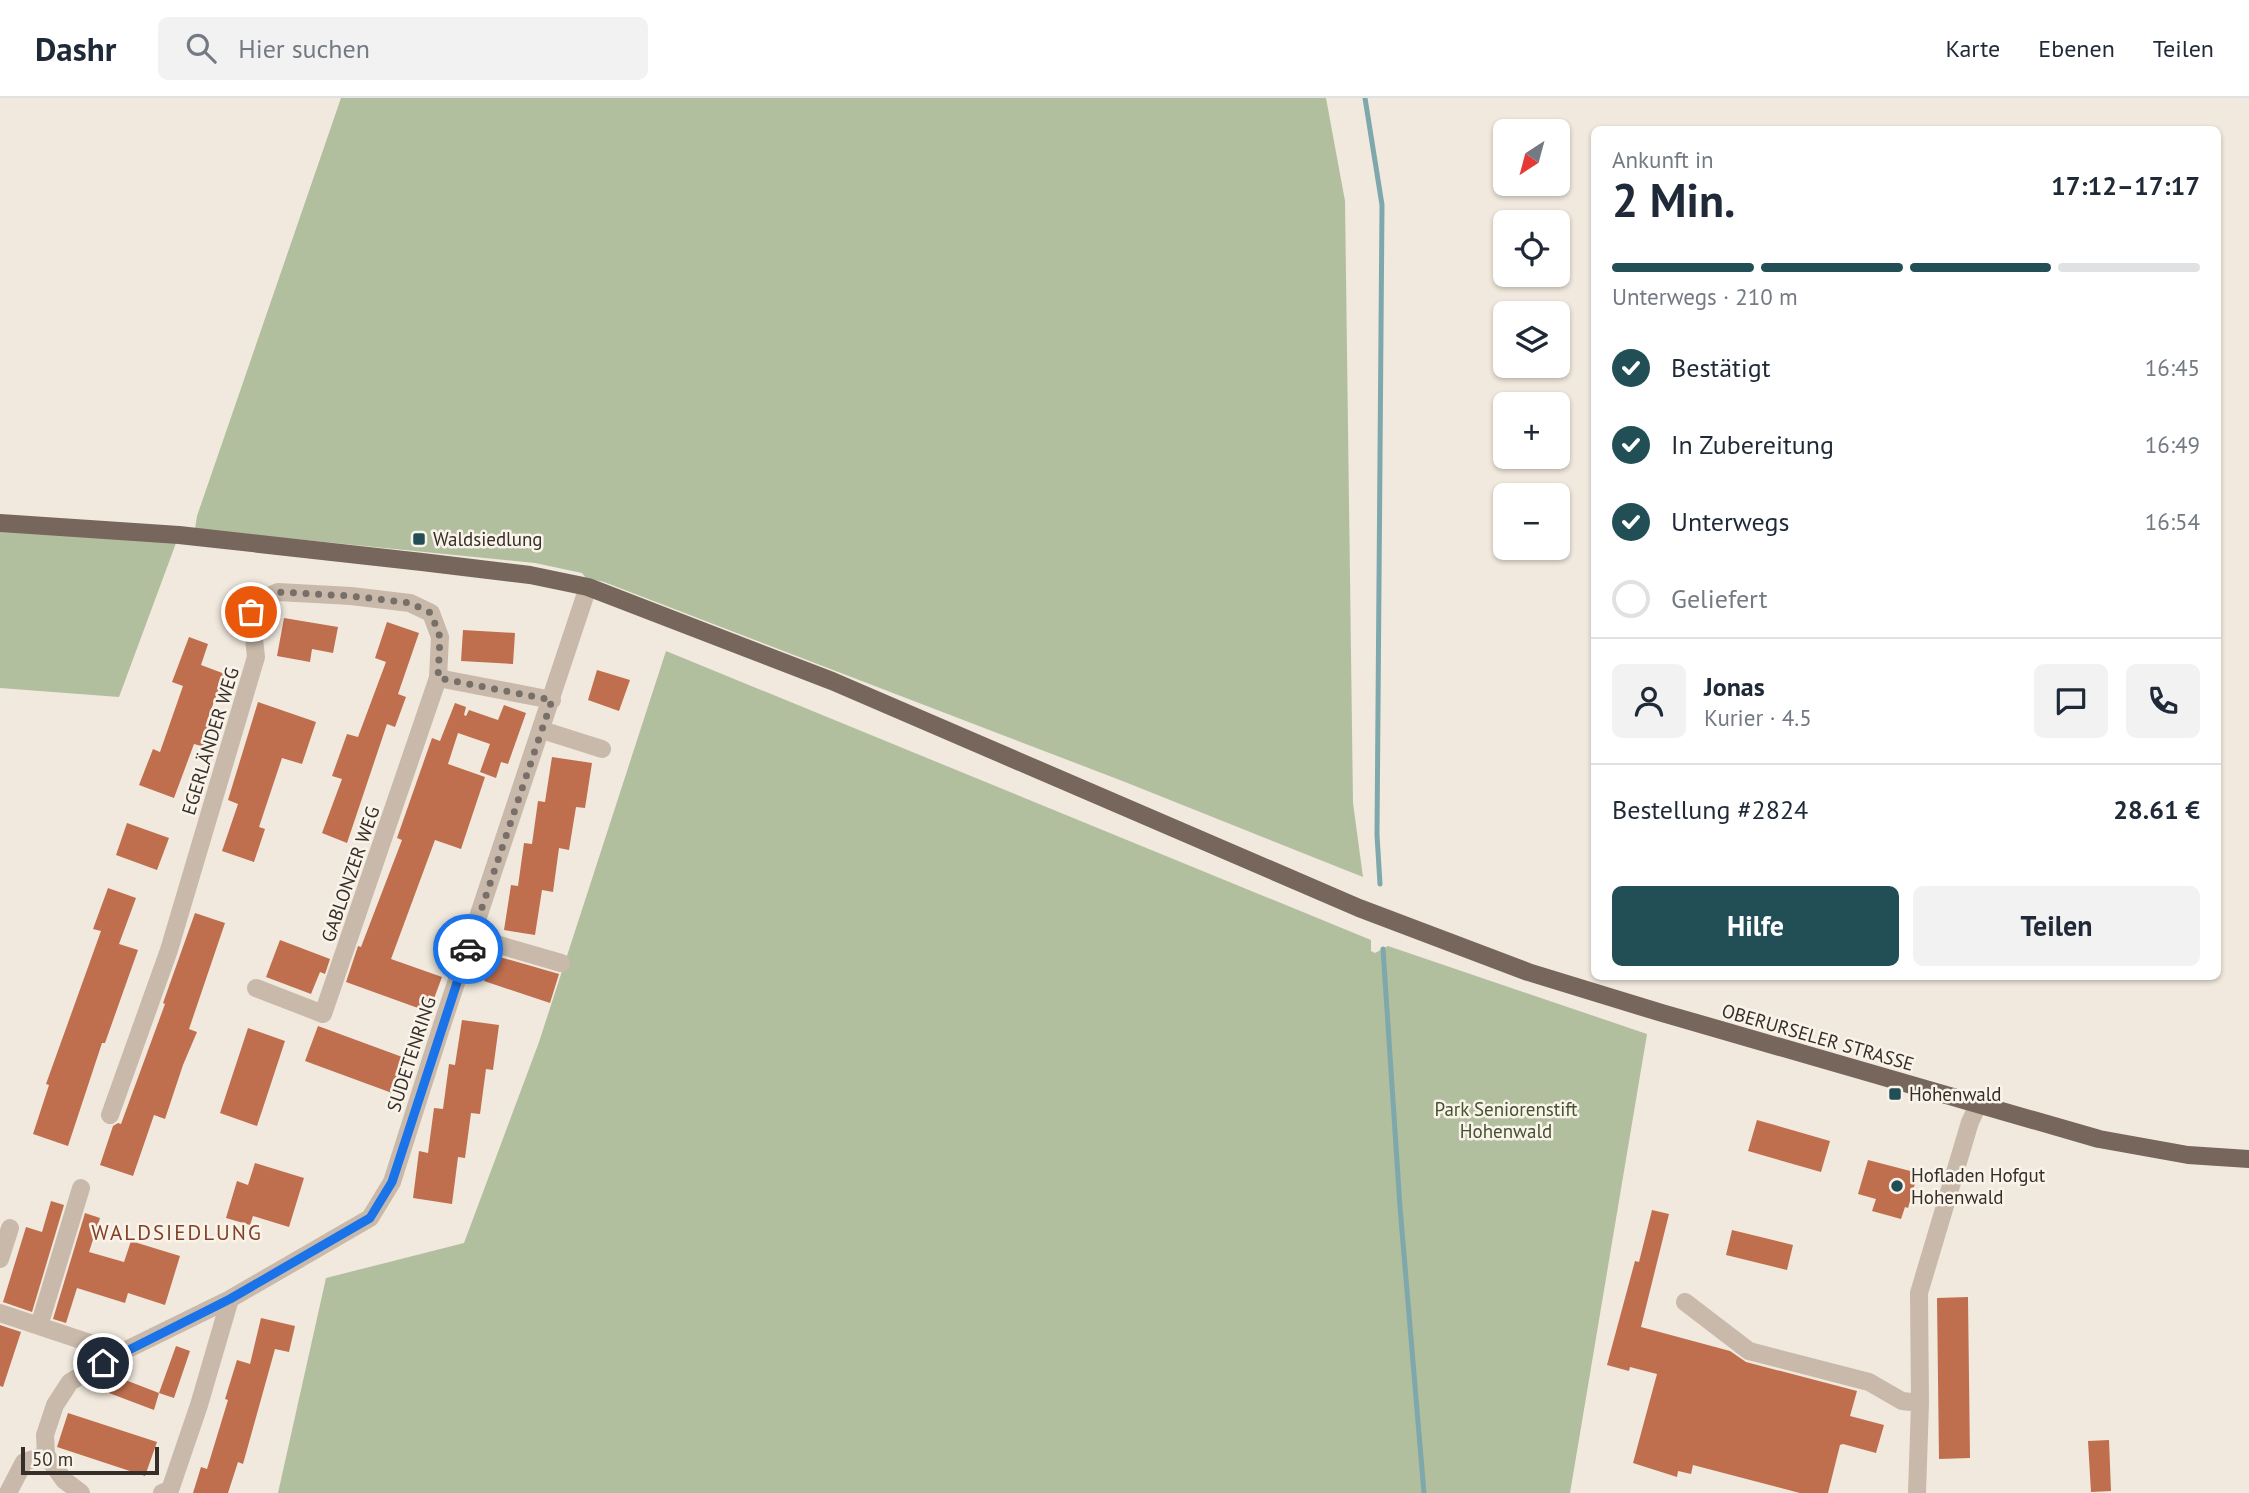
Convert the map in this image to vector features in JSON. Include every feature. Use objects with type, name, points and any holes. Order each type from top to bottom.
[{"type":"main road","name":"OBERURSELER STRASSE","points":[[0,523],[179,535],[530,575],[588,587],[832,681],[1395,923],[1528,972],[2099,1139],[2188,1155],[2249,1159]]},
{"type":"street","name":"SUDETENRING","points":[[47,1455],[45,1436],[48,1425],[55,1405],[70,1382],[120,1353],[230,1299],[370,1218],[392,1182],[588,587]]},
{"type":"street","name":"EGERLÄNDER WEG","points":[[110,1115],[169,950],[256,657],[251,612],[258,601],[278,592],[410,603],[431,613],[436,625],[440,637],[438,678]]},
{"type":"street","points":[[438,678],[552,700]]},
{"type":"street","name":"GABLONZER WEG","points":[[256,988],[323,1014],[438,678]]},
{"type":"street","points":[[542,730],[602,749]]},
{"type":"street","points":[[472,937],[561,963]]},
{"type":"street","points":[[1917,1493],[1919,1293],[1970,1122],[1978,1105]]},
{"type":"street","points":[[38,1326],[81,1188]]},
{"type":"street","points":[[0,1259],[9,1228]]},
{"type":"street","points":[[167,1492],[199,1405],[230,1299]]},
{"type":"street","points":[[1685,1302],[1749,1352],[1869,1382],[1902,1401],[1920,1403]]},
{"type":"street","points":[[0,1313],[120,1353]]},
{"type":"street","points":[[8,1493],[24,1462],[47,1455],[64,1480],[81,1493]]},
{"type":"green space","points":[[341,98],[1326,98],[1345,201],[1353,803],[1363,877],[1125,782],[604,582],[586,578],[582,573],[535,563],[195,529],[197,516]]},
{"type":"green space","points":[[0,523],[179,535],[119,697],[0,688]]},
{"type":"green space","name":"Park Seniorenstift Hohenwald","points":[[666,651],[1371,940],[1371,951],[1375,953],[1388,946],[1647,1034],[1570,1493],[278,1493],[326,1278],[464,1243],[539,1042]]},
{"type":"building","points":[[284,618],[338,627],[333,653],[312,649],[310,662],[277,656]]},
{"type":"building","points":[[387,622],[419,633],[398,694],[406,697],[395,727],[387,724],[347,843],[322,833],[342,779],[332,776],[347,734],[358,737],[386,662],[375,658]]},
{"type":"building","points":[[463,630],[515,633],[513,664],[461,661]]},
{"type":"building","points":[[189,637],[208,644],[201,665],[225,674],[210,712],[216,714],[205,747],[194,744],[174,798],[139,785],[153,749],[160,752],[183,686],[172,682]]},
{"type":"building","points":[[597,670],[630,680],[619,711],[588,700]]},
{"type":"building","points":[[258,702],[316,722],[302,764],[282,758],[259,827],[265,829],[254,862],[222,851],[238,804],[228,800]]},
{"type":"building","points":[[455,703],[466,707],[466,716],[469,710],[498,720],[504,705],[526,713],[508,764],[501,762],[496,778],[480,772],[490,744],[458,733],[448,764],[485,777],[461,849],[435,840],[391,959],[442,977],[429,1012],[346,982],[402,840],[397,838],[432,738],[440,741]]},
{"type":"building","points":[[552,757],[592,763],[585,808],[576,807],[569,850],[559,848],[553,892],[542,890],[535,935],[504,930],[511,885],[518,886],[524,843],[532,844],[538,801],[545,802]]},
{"type":"building","points":[[127,823],[169,838],[157,870],[116,855]]},
{"type":"building","points":[[108,888],[136,898],[119,944],[138,950],[105,1043],[102,1043],[68,1146],[33,1134],[49,1085],[46,1084],[101,931],[93,929]]},
{"type":"building","points":[[195,913],[225,923],[189,1029],[197,1032],[165,1119],[154,1115],[133,1176],[100,1165],[113,1126],[121,1124]]},
{"type":"building","points":[[280,940],[330,959],[325,974],[320,972],[311,994],[266,977]]},
{"type":"building","points":[[493,955],[559,974],[550,1003],[484,981]]},
{"type":"building","points":[[462,1020],[499,1025],[493,1070],[486,1069],[480,1114],[471,1113],[465,1158],[458,1157],[452,1204],[413,1198],[419,1151],[428,1153],[434,1108],[443,1109],[449,1064],[455,1065]]},
{"type":"building","points":[[318,1026],[405,1058],[392,1093],[305,1061]]},
{"type":"building","points":[[248,1028],[285,1041],[257,1126],[220,1113]]},
{"type":"building","points":[[1757,1120],[1830,1141],[1821,1172],[1748,1151]]},
{"type":"building","points":[[1868,1160],[1918,1173],[1908,1208],[1905,1207],[1901,1219],[1872,1211],[1876,1199],[1858,1194]]},
{"type":"building","points":[[255,1163],[304,1178],[289,1227],[253,1216],[250,1225],[226,1218],[237,1181],[248,1185]]},
{"type":"building","points":[[51,1201],[64,1205],[32,1312],[3,1302],[26,1227],[42,1232]]},
{"type":"building","points":[[1652,1210],[1669,1214],[1641,1327],[1730,1351],[1746,1362],[1857,1391],[1850,1416],[1884,1425],[1876,1453],[1840,1445],[1828,1493],[1800,1493],[1693,1465],[1691,1474],[1678,1471],[1677,1477],[1633,1463],[1657,1374],[1630,1367],[1629,1371],[1607,1365],[1635,1261],[1639,1262]]},
{"type":"building","points":[[85,1213],[100,1218],[89,1252],[124,1262],[131,1241],[180,1256],[165,1305],[128,1293],[125,1303],[77,1288],[66,1323],[53,1319]]},
{"type":"building","points":[[1732,1230],[1793,1245],[1787,1270],[1726,1255]]},
{"type":"building","points":[[1968,1297],[1970,1458],[1939,1459],[1937,1298]]},
{"type":"building","points":[[261,1318],[295,1326],[289,1352],[275,1349],[243,1464],[238,1462],[228,1493],[193,1493],[201,1467],[207,1469],[237,1360],[250,1364]]},
{"type":"building","points":[[0,1325],[21,1332],[3,1387],[0,1386]]},
{"type":"building","points":[[176,1346],[190,1351],[174,1398],[159,1393]]},
{"type":"building","points":[[115,1376],[159,1393],[154,1410],[109,1393]]},
{"type":"building","points":[[68,1413],[157,1442],[145,1476],[57,1447]]},
{"type":"building","points":[[2109,1440],[2111,1491],[2091,1492],[2088,1441]]},
{"type":"waterway","points":[[1365,98],[1382,205],[1377,835],[1380,884]]},
{"type":"waterway","points":[[1383,949],[1400,1207],[1424,1493]]},
{"type":"way so far","points":[[251,612],[258,601],[278,592],[410,603],[431,613],[440,637],[438,678],[552,700],[468,949]]},
{"type":"place","name":"Waldsiedlung","points":[[419,539]]},
{"type":"place","name":"Hohenwald","points":[[1895,1094]]},
{"type":"place","name":"Hofladen Hofgut Hohenwald","points":[[1897,1186]]},
{"type":"district","name":"WALDSIEDLUNG","points":[[177,1233]]},
{"type":"route","points":[[103,1363],[230,1299],[370,1218],[392,1182],[468,949]]}]
